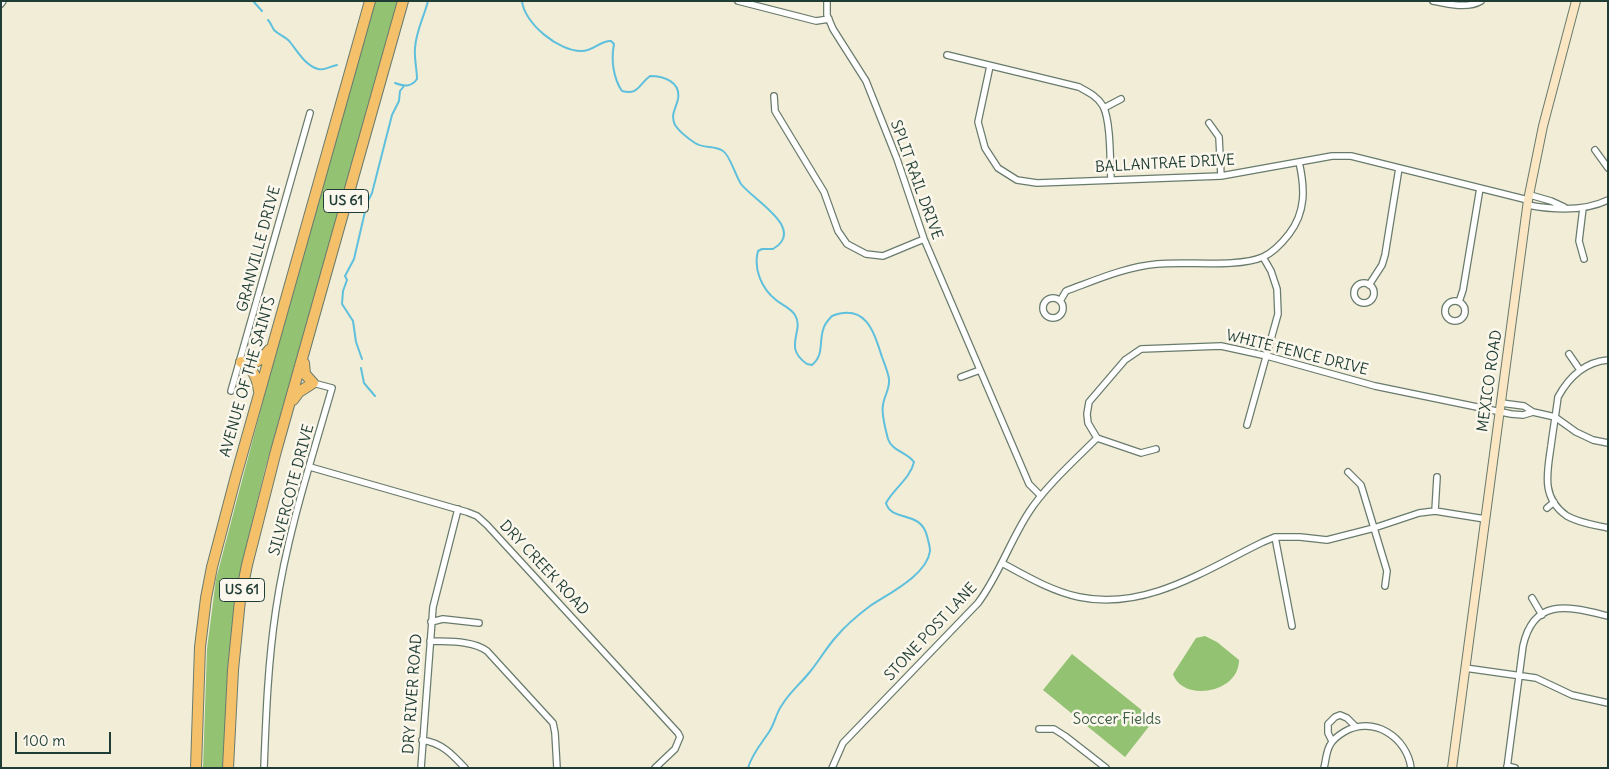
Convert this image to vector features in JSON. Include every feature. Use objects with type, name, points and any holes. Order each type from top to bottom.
[{"type":"highway","name":"AVENUE OF THE SAINTS","points":[[196,768],[200,647],[206,598],[220,533],[370,1]]},
{"type":"highway","name":"US 61","points":[[228,768],[232,670],[240,600],[256,523],[403,1]]},
{"type":"highway","points":[[241,362],[260,361],[272,347]]},
{"type":"highway","points":[[289,405],[299,392],[313,383],[305,374],[303,357]]},
{"type":"highway","points":[[241,362],[254,373],[259,392]]},
{"type":"street","points":[[738,1],[816,21],[829,19]]},
{"type":"street","name":"SPLIT RAIL DRIVE","points":[[827,1],[829,19],[833,28],[866,81],[897,159],[924,239],[1029,484],[1041,496]]},
{"type":"street","points":[[1433,1],[1451,5],[1477,4],[1481,1]]},
{"type":"street","name":"MEXICO ROAD","points":[[1452,768],[1484,518],[1529,200],[1544,126],[1576,1]]},
{"type":"street","points":[[947,56],[1078,87],[1092,94],[1104,108],[1107,120],[1111,180]]},
{"type":"street","name":"BALLANTRAE DRIVE","points":[[990,66],[978,122],[985,148],[998,168],[1017,180],[1037,183],[1221,176],[1332,156],[1351,156],[1529,200]]},
{"type":"street","points":[[774,96],[775,112],[824,192],[838,231],[847,244],[866,254],[883,256],[924,239]]},
{"type":"street","points":[[1104,108],[1121,99]]},
{"type":"street","name":"GRANVILLE DRIVE","points":[[231,391],[241,362],[310,113]]},
{"type":"street","points":[[1209,123],[1219,137],[1221,176]]},
{"type":"street","points":[[1595,150],[1608,168]]},
{"type":"street","points":[[1060,300],[1066,291],[1130,268],[1158,264],[1244,261],[1263,256],[1281,245],[1295,226],[1302,206],[1304,186],[1299,162]]},
{"type":"street","points":[[1369,285],[1382,265],[1385,255],[1399,168]]},
{"type":"street","points":[[1459,302],[1463,290],[1480,188]]},
{"type":"street","points":[[1529,200],[1551,201],[1566,208]]},
{"type":"street","points":[[1529,200],[1552,209],[1583,208],[1598,205],[1608,200]]},
{"type":"street","points":[[1583,208],[1579,241],[1584,259]]},
{"type":"street","points":[[1247,425],[1278,314],[1277,289],[1271,271],[1263,256]]},
{"type":"street","name":"WHITE FENCE DRIVE","points":[[1097,438],[1088,423],[1089,402],[1125,360],[1141,349],[1221,346],[1267,356],[1375,386],[1523,415],[1533,412]]},
{"type":"street","points":[[1569,354],[1580,370]]},
{"type":"street","points":[[1608,360],[1589,364],[1580,370],[1562,389],[1558,397],[1547,478],[1549,491],[1559,509],[1569,517],[1580,522],[1608,528]]},
{"type":"street","points":[[961,377],[980,370]]},
{"type":"street","name":"SILVERCOTE DRIVE","points":[[264,768],[268,676],[276,607],[294,526],[332,388],[313,383]]},
{"type":"street","points":[[1501,403],[1524,406],[1533,412],[1555,417],[1576,432],[1593,440],[1608,444]]},
{"type":"street","points":[[1097,438],[1141,453],[1156,449]]},
{"type":"street","name":"STONE POST LANE","points":[[832,768],[843,743],[978,603],[988,590],[1029,511],[1097,438]]},
{"type":"street","name":"DRY CREEK ROAD","points":[[310,467],[477,516],[678,733],[680,737],[675,749],[655,768]]},
{"type":"street","points":[[1348,472],[1361,485],[1387,571],[1385,586]]},
{"type":"street","points":[[1435,511],[1436,477]]},
{"type":"street","points":[[1547,508],[1554,502]]},
{"type":"street","name":"DRY RIVER ROAD","points":[[421,768],[431,622],[435,594],[458,509]]},
{"type":"street","points":[[1002,563],[1049,587],[1079,597],[1107,600],[1134,599],[1164,591],[1263,542],[1275,538],[1300,537],[1327,540],[1374,528],[1419,513],[1435,511],[1484,518]]},
{"type":"street","points":[[1275,538],[1292,626]]},
{"type":"street","points":[[1532,598],[1542,614]]},
{"type":"street","points":[[1515,768],[1507,767],[1519,675],[1528,629],[1547,610],[1571,607],[1608,616]]},
{"type":"street","name":"DRY RIVER ROAD","points":[[431,622],[443,619],[479,623]]},
{"type":"street","points":[[430,641],[472,645],[487,651],[553,723],[557,768]]},
{"type":"street","points":[[1465,668],[1536,678],[1572,695],[1608,704]]},
{"type":"street","points":[[1332,741],[1328,733],[1328,724],[1335,717],[1340,715],[1347,718],[1356,727]]},
{"type":"street","points":[[1324,768],[1332,741],[1343,732],[1356,727],[1380,728],[1391,733],[1408,754],[1411,768]]},
{"type":"street","points":[[1039,729],[1054,729],[1106,768]]},
{"type":"street","points":[[422,740],[436,743],[446,749],[465,768]]},
{"type":"green space","points":[[374,1],[398,1],[265,469],[242,563],[229,658],[224,768],[203,768],[207,649],[216,579],[281,333]]},
{"type":"green space","points":[[1205,636],[1217,642],[1239,660],[1237,672],[1230,680],[1220,687],[1198,691],[1178,683],[1173,674],[1196,638]]},
{"type":"green space","name":"Soccer Fields","points":[[1072,654],[1154,720],[1125,757],[1043,690]]},
{"type":"waterway","points":[[253,1],[262,11]]},
{"type":"waterway","points":[[395,83],[410,85],[417,79],[416,42],[428,1]]},
{"type":"waterway","points":[[522,1],[524,10],[536,27],[544,35],[563,47],[586,51],[604,42],[611,41],[614,44],[613,62],[615,74],[622,91],[632,92],[650,76],[661,77],[674,84],[678,93],[673,118],[675,125],[695,143],[720,149],[726,153],[741,184],[781,224],[784,233],[782,241],[773,249],[758,251],[757,265],[760,278],[767,290],[795,315],[798,327],[795,345],[800,358],[807,364],[812,365],[820,353],[822,335],[826,323],[832,316],[853,313],[867,322],[872,330],[889,376],[889,386],[883,409],[888,439],[896,449],[914,462],[909,473],[886,503],[894,513],[913,519],[924,528],[930,549],[927,560],[922,568],[906,583],[866,609],[836,637],[778,711],[771,729],[754,754],[748,768]]},
{"type":"waterway","points":[[268,20],[274,30],[288,40],[302,58],[313,67],[325,69],[337,65]]},
{"type":"waterway","points":[[362,359],[356,342],[353,321],[342,304],[343,291],[347,280],[345,276],[354,259],[367,203],[372,193],[392,115],[399,101],[400,91],[404,86]]},
{"type":"waterway","points":[[361,368],[364,383],[375,396]]}]
